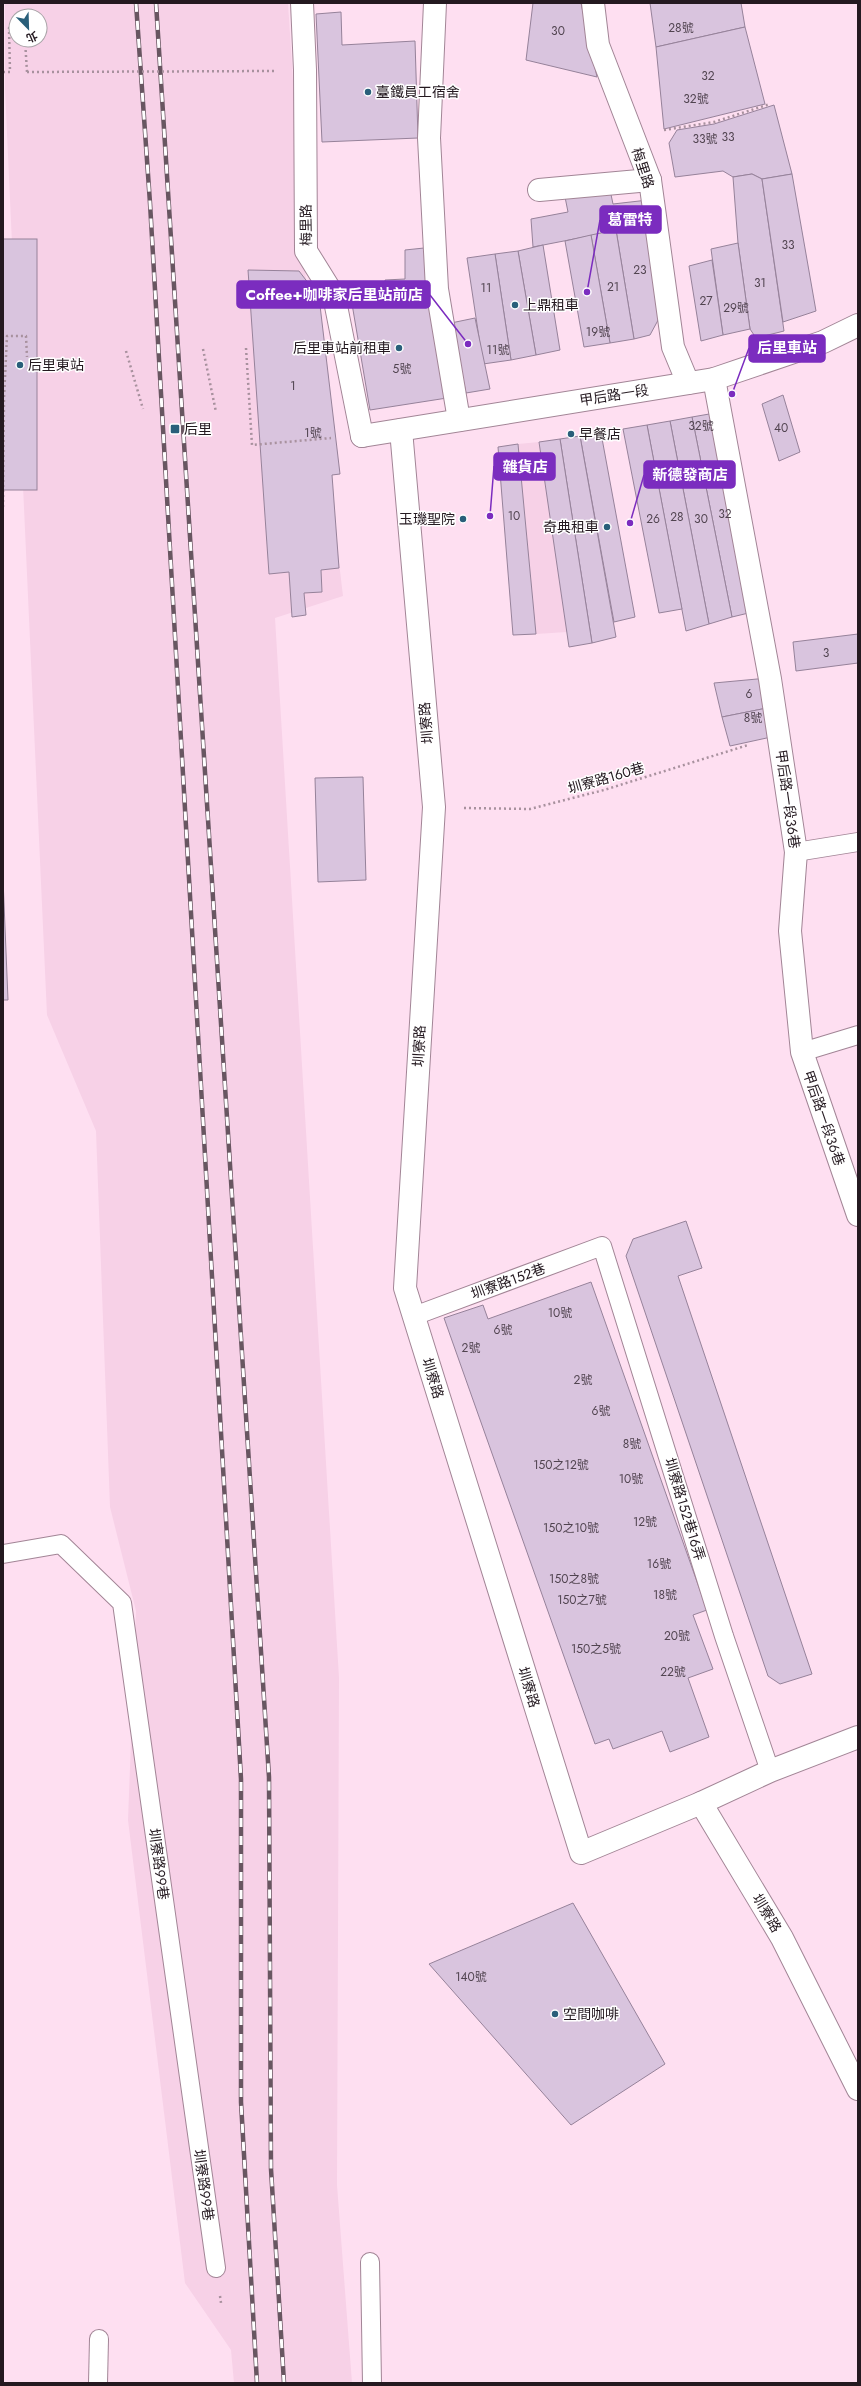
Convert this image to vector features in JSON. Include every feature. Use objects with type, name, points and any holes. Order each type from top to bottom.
[{"type":"street","name":"梅里路","points":[[302,3],[305,70],[306,251],[334,296],[362,436]]},
{"type":"street","points":[[435,3],[429,138],[437,288],[460,420]]},
{"type":"street","name":"梅里路","points":[[593,3],[598,45],[650,180],[673,347],[688,383]]},
{"type":"street","points":[[539,190],[650,180]]},
{"type":"street","name":"甲后路一段","points":[[362,436],[714,379],[823,342],[858,325]]},
{"type":"street","name":"甲后路一段36巷","points":[[714,379],[779,736],[796,852],[790,931],[802,1052],[858,1215]]},
{"type":"street","name":"圳寮路","points":[[401,430],[434,807],[405,1288],[581,1853],[701,1803],[782,1938],[858,2089]]},
{"type":"street","points":[[701,1803],[770,1771],[858,1737]]},
{"type":"lane","points":[[796,852],[858,842]]},
{"type":"lane","points":[[802,1052],[858,1034]]},
{"type":"lane","name":"圳寮路152巷","points":[[414,1316],[602,1246]]},
{"type":"lane","name":"圳寮路152巷16弄","points":[[602,1246],[722,1629],[770,1771]]},
{"type":"lane","name":"圳寮路99巷","points":[[3,1554],[61,1544],[122,1603],[216,2268]]},
{"type":"lane","points":[[370,2262],[372,2383]]},
{"type":"lane","points":[[98,2383],[99,2339]]},
{"type":"path","points":[[3,72],[10,72],[9,48]]},
{"type":"path","points":[[26,48],[27,72],[274,71]]},
{"type":"path","points":[[632,136],[714,122],[770,104]]},
{"type":"path","points":[[3,507],[3,398],[7,336],[26,336],[27,356]]},
{"type":"path","points":[[246,348],[252,445],[362,436]]},
{"type":"path","points":[[203,349],[216,412]]},
{"type":"path","points":[[126,351],[143,409]]},
{"type":"path","name":"圳寮路160巷","points":[[434,807],[530,809],[604,790],[779,736]]},
{"type":"shaded area","points":[[5,3],[288,3],[306,282],[343,596],[275,618],[339,1678],[337,2185],[352,2383],[234,2383],[231,2350],[185,2283],[128,1820],[136,1611],[110,1507],[96,1131],[47,1015],[5,89]]},
{"type":"shaded area","points":[[539,442],[567,632],[536,634],[518,444]]},
{"type":"building","points":[[533,3],[581,3],[597,77],[526,60]]},
{"type":"building","points":[[650,3],[741,3],[745,27],[656,47]]},
{"type":"building","name":"臺鐵員工宿舍","points":[[341,12],[342,45],[415,41],[418,138],[322,142],[316,14]]},
{"type":"building","points":[[745,27],[765,104],[664,129],[656,47]]},
{"type":"building","points":[[774,105],[792,174],[762,179],[752,174],[733,177],[723,171],[675,177],[669,143],[677,130],[714,124]]},
{"type":"building","points":[[752,174],[762,179],[784,331],[756,338],[750,329],[738,243],[733,177]]},
{"type":"building","points":[[792,174],[816,311],[783,322],[762,179]]},
{"type":"building","points":[[609,185],[613,204],[648,200],[651,224],[533,247],[531,219],[568,212],[564,192]]},
{"type":"building","points":[[651,224],[663,311],[650,335],[634,339],[616,230]]},
{"type":"building","points":[[616,230],[634,339],[610,343],[591,235]]},
{"type":"building","points":[[591,235],[610,343],[584,347],[565,241]]},
{"type":"building","name":"后里東站","points":[[3,239],[37,239],[37,490],[3,490]]},
{"type":"building","points":[[738,243],[750,329],[723,335],[711,249]]},
{"type":"building","points":[[543,245],[560,350],[536,355],[518,251]]},
{"type":"building","name":"后里車站前租車","points":[[424,248],[447,398],[370,410],[351,298],[385,291],[385,280],[405,279],[405,250]]},
{"type":"building","name":"上鼎租車","points":[[518,251],[536,355],[511,360],[495,254]]},
{"type":"building","points":[[495,254],[511,360],[483,364],[467,258]]},
{"type":"building","points":[[712,260],[723,335],[701,341],[689,266]]},
{"type":"building","points":[[248,270],[299,271],[319,297],[340,474],[332,475],[339,568],[321,570],[322,592],[304,593],[306,615],[292,617],[289,572],[269,574]]},
{"type":"building","points":[[475,318],[490,389],[466,393],[451,323]]},
{"type":"building","points":[[783,395],[800,452],[779,461],[762,404]]},
{"type":"building","points":[[715,413],[761,610],[732,617],[692,417]]},
{"type":"building","points":[[692,417],[732,617],[709,624],[670,421]]},
{"type":"building","points":[[670,421],[709,624],[686,631],[647,425]]},
{"type":"building","points":[[647,425],[682,609],[659,613],[623,429]]},
{"type":"building","name":"奇典租車","points":[[601,433],[635,617],[614,622],[580,436]]},
{"type":"building","points":[[580,436],[616,637],[592,643],[560,439]]},
{"type":"building","points":[[560,439],[592,643],[569,647],[539,442]]},
{"type":"building","points":[[518,444],[536,634],[513,635],[498,447]]},
{"type":"building","points":[[858,634],[858,663],[796,671],[793,642]]},
{"type":"building","points":[[779,677],[782,705],[722,717],[714,683]]},
{"type":"building","points":[[782,705],[785,734],[730,746],[722,717]]},
{"type":"building","points":[[363,777],[366,880],[318,882],[315,778]]},
{"type":"building","points":[[3,879],[8,1000],[3,1000]]},
{"type":"building","points":[[686,1221],[702,1268],[678,1276],[812,1674],[780,1684],[768,1676],[626,1256],[633,1239]]},
{"type":"building","points":[[591,1282],[707,1610],[693,1615],[713,1669],[688,1678],[709,1737],[670,1752],[662,1731],[613,1749],[609,1739],[595,1744],[444,1318],[483,1305],[488,1319]]},
{"type":"building","name":"空間咖啡","points":[[573,1903],[665,2064],[571,2125],[429,1964]]},
{"type":"railway","points":[[136,3],[150,203],[241,1779],[241,2102],[257,2383]]},
{"type":"railway","points":[[156,3],[269,1777],[271,2169],[284,2383]]},
{"type":"place","name":"臺鐵員工宿舍","points":[[368,92]]},
{"type":"place","name":"葛雷特","points":[[587,292]]},
{"type":"place","name":"上鼎租車","points":[[515,305]]},
{"type":"place","name":"Coffee+咖啡家后里站前店","points":[[468,344]]},
{"type":"place","name":"后里車站前租車","points":[[399,348]]},
{"type":"place","name":"后里東站","points":[[20,365]]},
{"type":"place","name":"后里車站","points":[[732,394]]},
{"type":"place","name":"后里","points":[[175,429]]},
{"type":"place","name":"早餐店","points":[[571,434]]},
{"type":"place","name":"雜貨店","points":[[490,516]]},
{"type":"place","name":"玉璣聖院","points":[[463,519]]},
{"type":"place","name":"新德發商店","points":[[630,523]]},
{"type":"place","name":"奇典租車","points":[[607,527]]},
{"type":"place","name":"空間咖啡","points":[[555,2014]]}]
